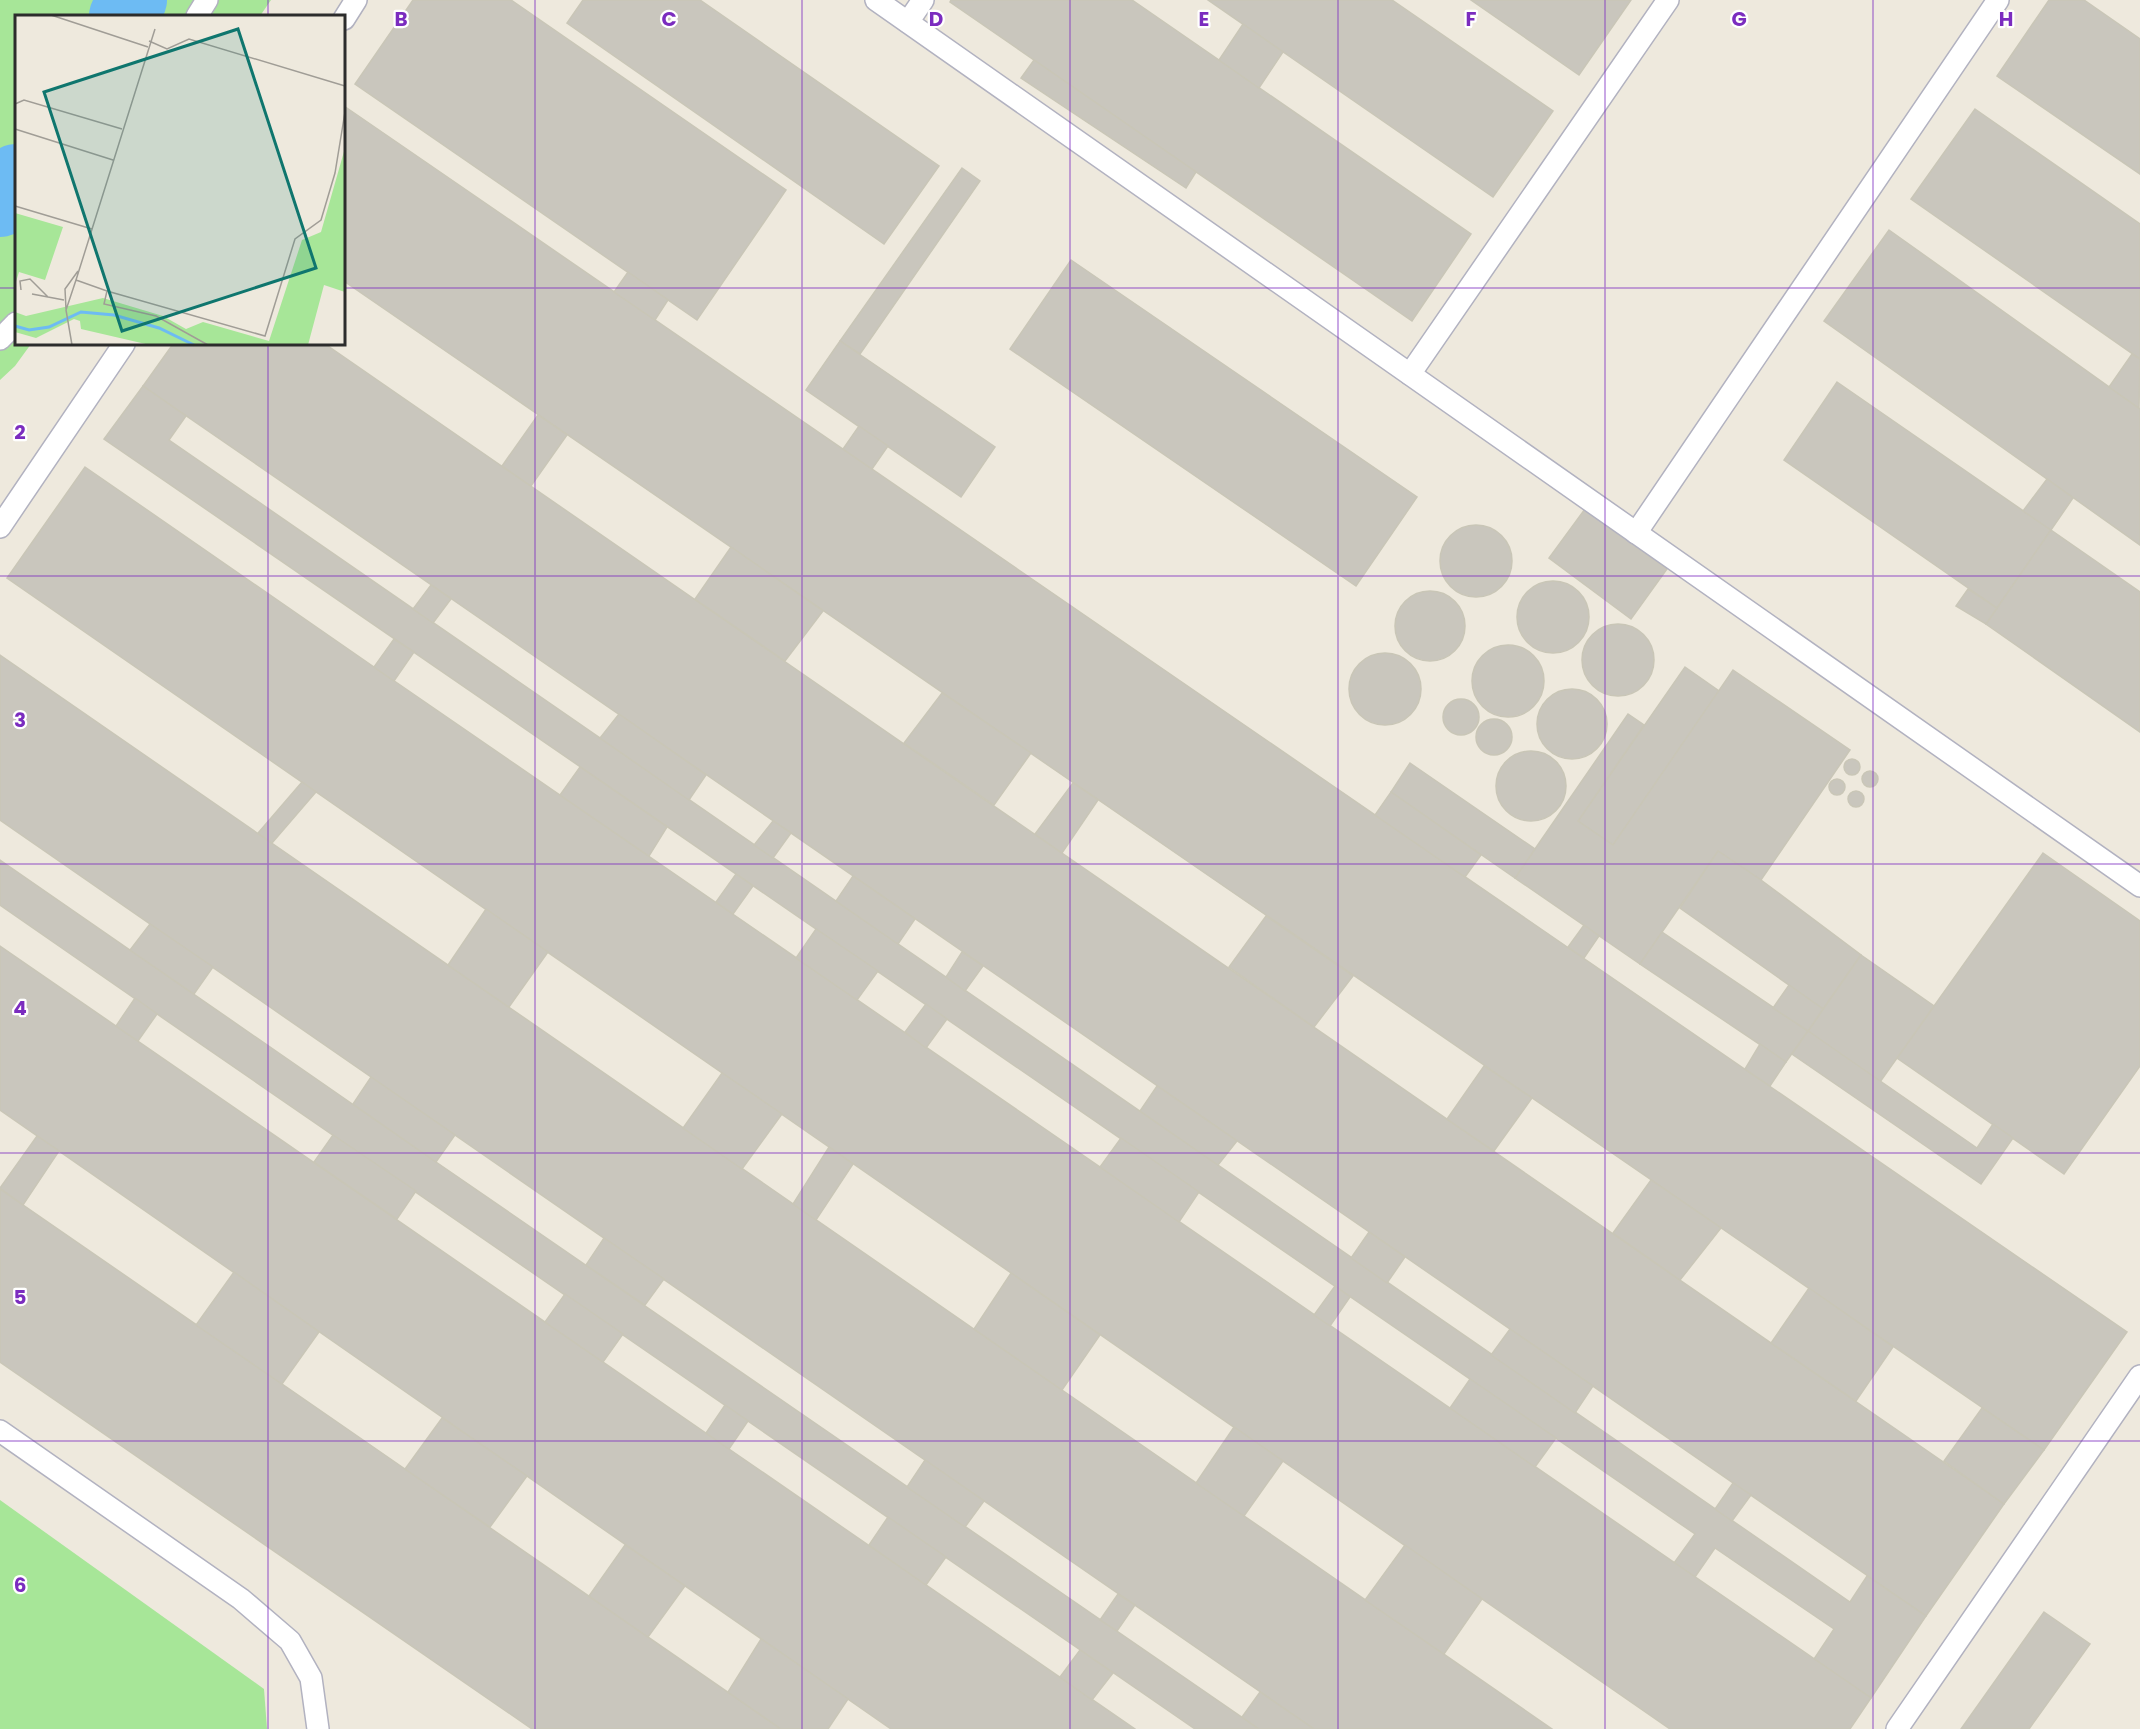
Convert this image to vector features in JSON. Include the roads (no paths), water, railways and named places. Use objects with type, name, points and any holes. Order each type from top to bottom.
[{"type":"lane","points":[[198,15],[207,0]]},
{"type":"lane","points":[[345,17],[356,0]]},
{"type":"lane","points":[[876,0],[2140,886]]},
{"type":"lane","points":[[908,22],[923,0]]},
{"type":"lane","points":[[1410,374],[1668,0]]},
{"type":"lane","points":[[1636,533],[1998,0]]},
{"type":"lane","points":[[0,339],[15,323]]},
{"type":"lane","points":[[0,527],[123,345]]},
{"type":"lane","points":[[1896,1729],[2140,1376]]},
{"type":"lane","points":[[0,1431],[241,1599],[290,1641],[311,1678],[318,1729]]},
{"type":"waterway","points":[[124,15],[133,0]]},
{"type":"waterway","points":[[0,203],[15,180]]}]
